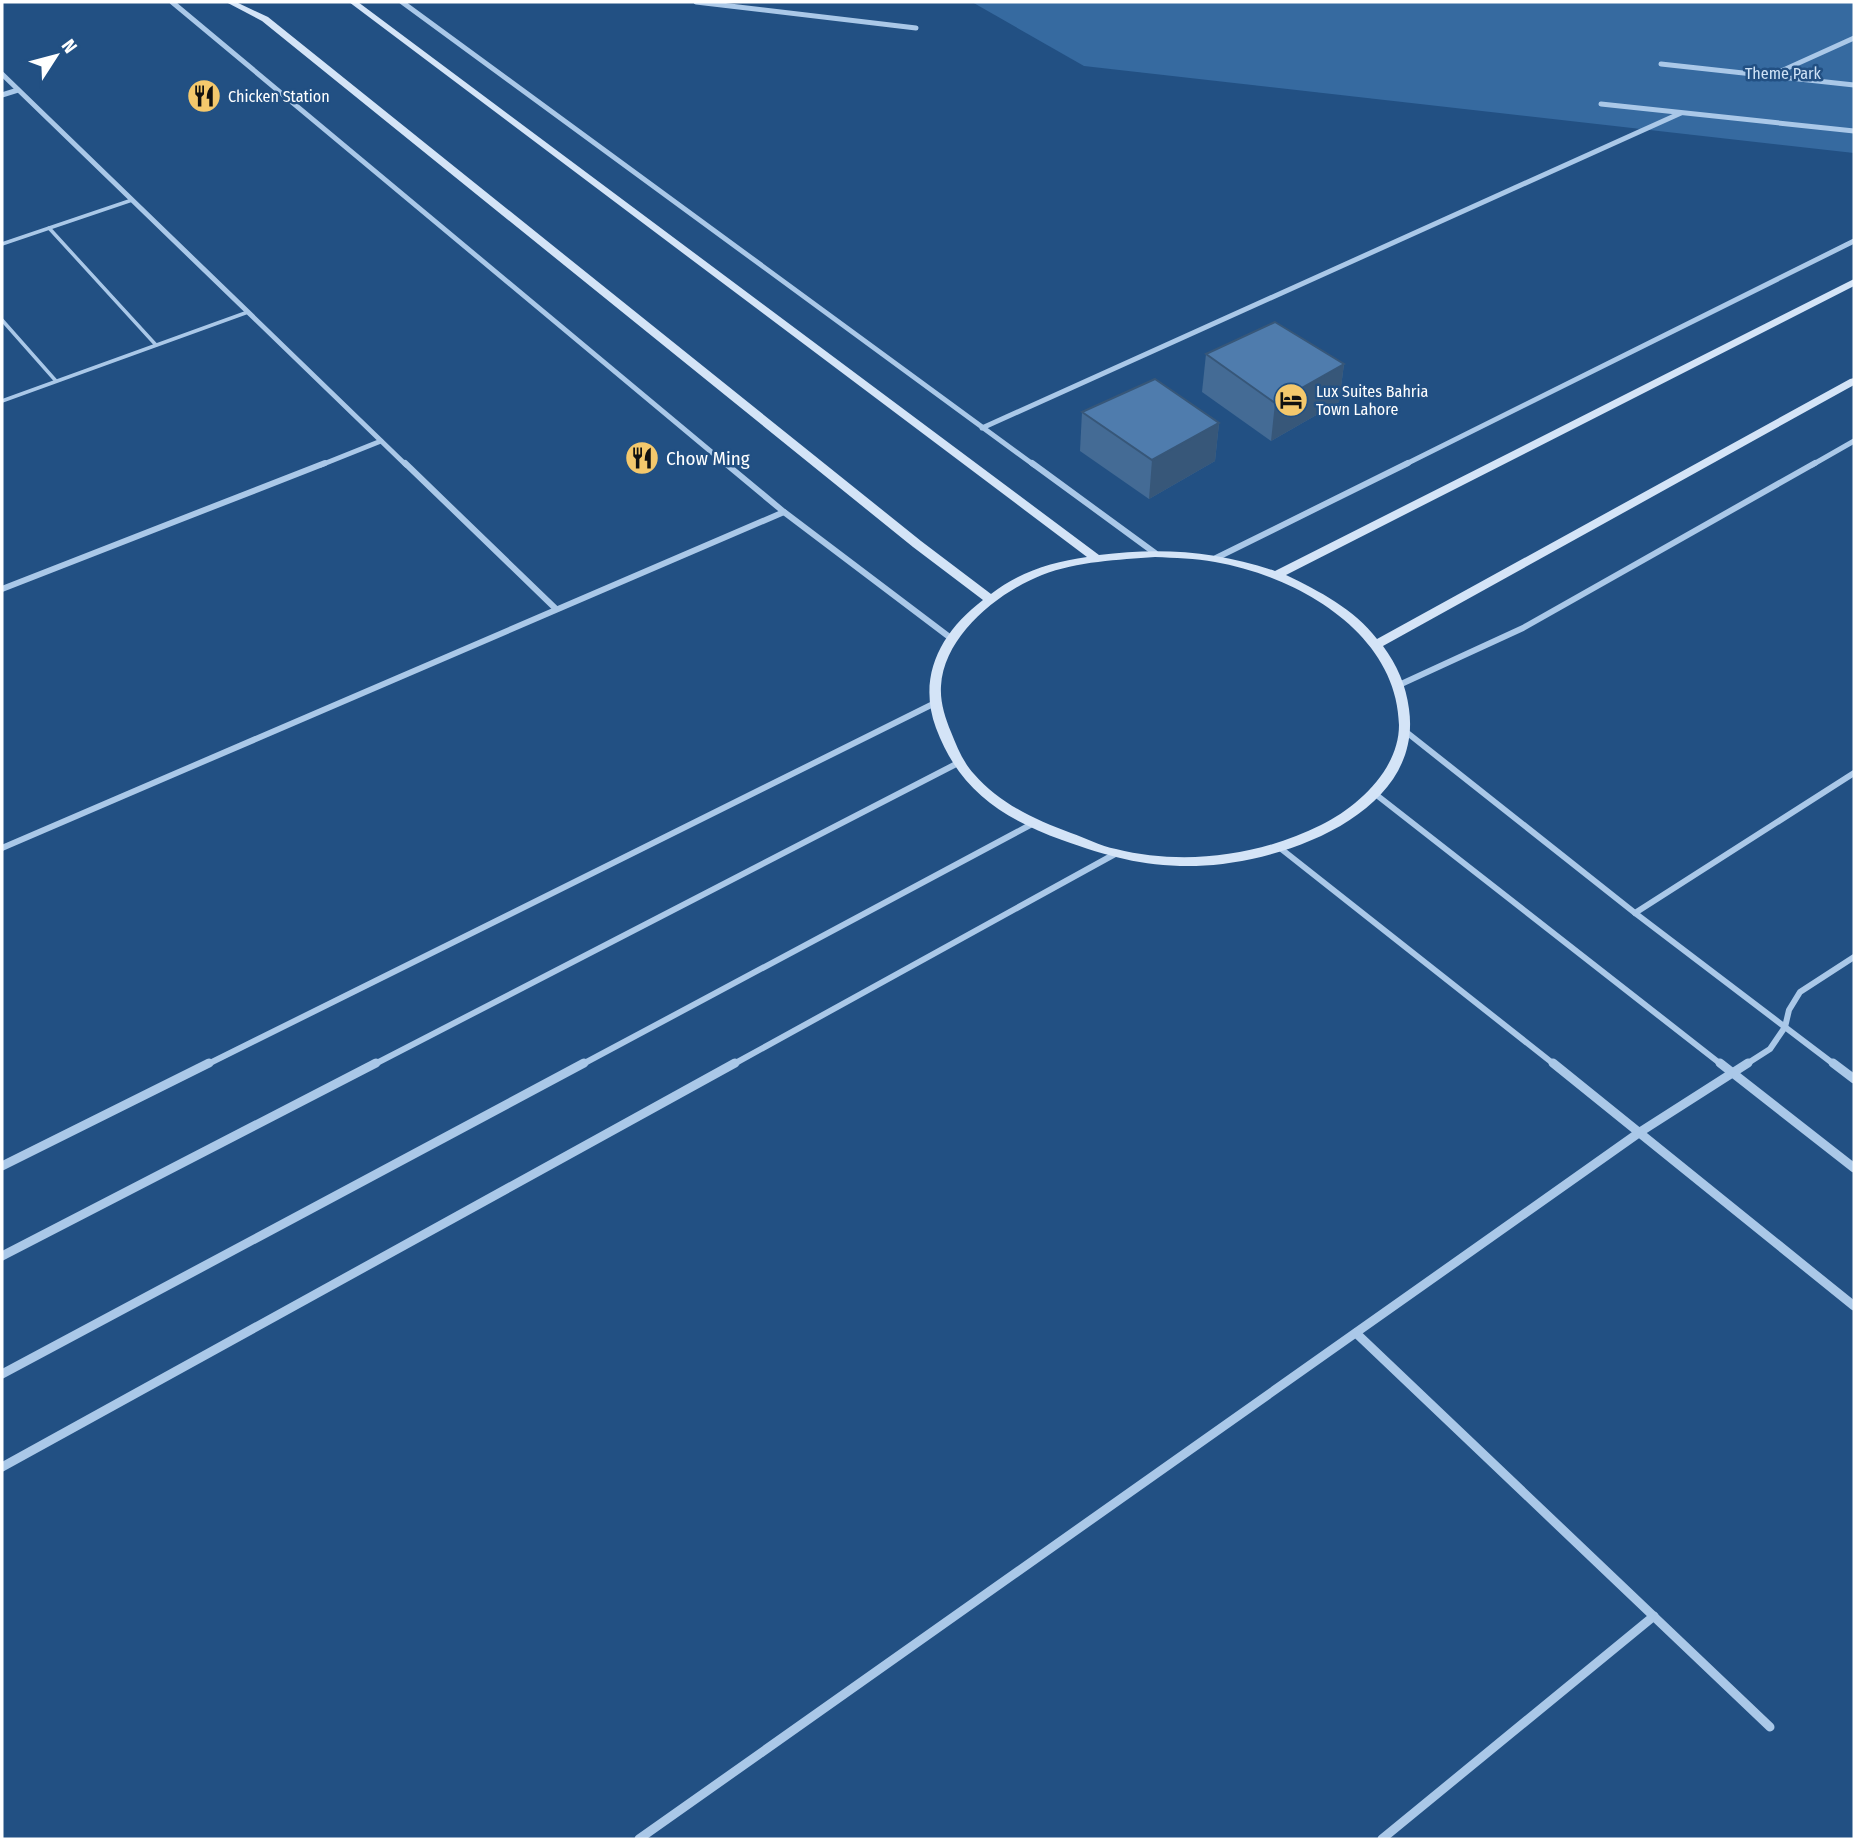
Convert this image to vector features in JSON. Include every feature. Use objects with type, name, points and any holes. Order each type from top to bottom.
[{"type":"street","points":[[173,2],[784,512],[952,639]]},
{"type":"street","points":[[230,2],[265,19],[917,544],[990,599]]},
{"type":"street","points":[[354,2],[1095,557]]},
{"type":"street","points":[[402,2],[1155,552]]},
{"type":"street","points":[[696,2],[916,28]]},
{"type":"street","points":[[1770,76],[1854,38]]},
{"type":"street","points":[[1661,64],[1854,85]]},
{"type":"street","points":[[2,74],[556,609]]},
{"type":"street","points":[[2,95],[18,90]]},
{"type":"street","points":[[1601,104],[1854,131]]},
{"type":"street","points":[[982,428],[1681,113]]},
{"type":"street","points":[[1216,558],[1854,241]]},
{"type":"street","points":[[1278,575],[1854,282]]},
{"type":"street","points":[[1377,644],[1854,381]]},
{"type":"street","points":[[2,589],[381,441]]},
{"type":"street","points":[[1399,685],[1523,628],[1854,441]]},
{"type":"street","points":[[2,848],[784,512]]},
{"type":"street","points":[[1155,552],[1216,558],[1278,575],[1334,604],[1377,644],[1399,685],[1405,708],[1405,731],[1395,763],[1374,793],[1349,816],[1317,834],[1280,848],[1227,859],[1171,860],[1115,854],[1032,824],[989,796],[958,763],[935,703],[938,670],[952,639],[990,599],[1037,573],[1095,557],[1155,552]]},
{"type":"street","points":[[2,1166],[935,703]]},
{"type":"street","points":[[1405,731],[1635,913],[1854,1079]]},
{"type":"street","points":[[2,1256],[958,763]]},
{"type":"street","points":[[1635,913],[1854,773]]},
{"type":"street","points":[[1374,793],[1854,1168]]},
{"type":"street","points":[[2,1374],[1032,824]]},
{"type":"street","points":[[1280,848],[1640,1132],[1854,1306]]},
{"type":"street","points":[[2,1467],[1115,854]]},
{"type":"street","points":[[639,1839],[1640,1132],[1770,1049],[1785,1027],[1789,1010],[1800,992],[1854,957]]},
{"type":"street","points":[[1356,1333],[1770,1727]]},
{"type":"street","points":[[1382,1839],[1654,1616]]},
{"type":"lane","points":[[2,244],[132,200]]},
{"type":"lane","points":[[49,228],[156,345]]},
{"type":"lane","points":[[2,401],[248,312]]},
{"type":"lane","points":[[2,320],[56,381]]},
{"type":"green space","name":"Theme Park","points":[[972,2],[1854,2],[1854,153],[1084,66]]},
{"type":"building","points":[[1275,322],[1344,364],[1275,403],[1206,354]]},
{"type":"building","points":[[1155,379],[1219,423],[1152,460],[1082,412]]},
{"type":"place","name":"Chicken Station","points":[[204,96]]},
{"type":"place","name":"Lux Suites Bahria Town Lahore","points":[[1291,400]]},
{"type":"place","name":"Chow Ming","points":[[642,458]]}]
